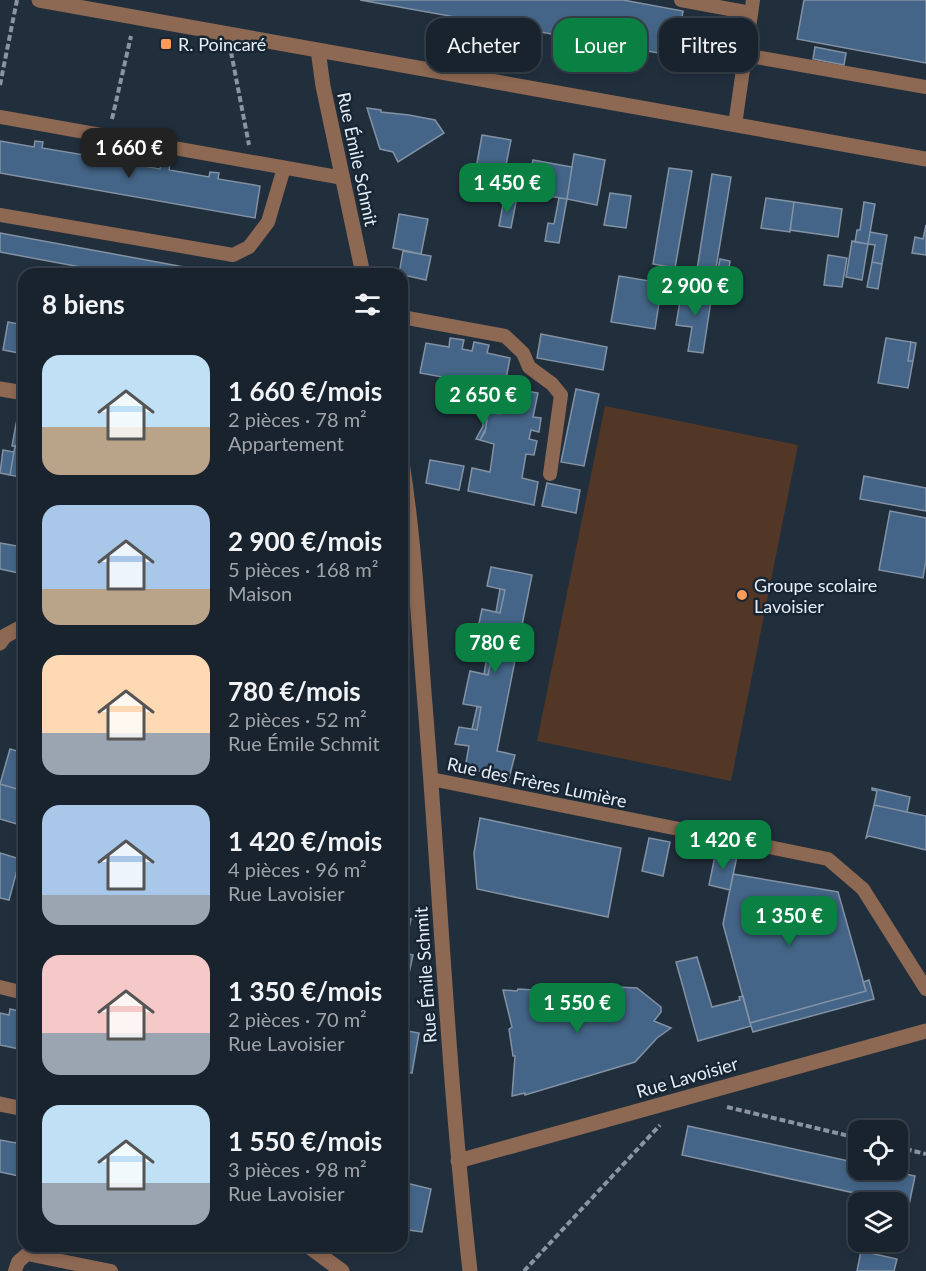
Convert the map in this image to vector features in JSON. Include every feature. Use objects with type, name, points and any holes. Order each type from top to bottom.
[{"type":"street","points":[[39,0],[926,159]]},
{"type":"street","name":"Rue Émile Schmit","points":[[318,50],[323,86],[362,268]]},
{"type":"street","points":[[0,389],[18,392]]},
{"type":"street","name":"Rue Émile Schmit","points":[[408,501],[431,779],[458,1161],[470,1271]]},
{"type":"street","points":[[0,643],[5,636],[18,628]]},
{"type":"street","name":"Rue Lavoisier","points":[[458,1161],[926,1031]]},
{"type":"street","points":[[0,1104],[18,1108]]},
{"type":"street","points":[[316,1252],[342,1271]]},
{"type":"lane","points":[[681,0],[752,6]]},
{"type":"lane","points":[[758,57],[926,87]]},
{"type":"lane","points":[[735,125],[742,72]]},
{"type":"lane","points":[[0,117],[343,178]]},
{"type":"lane","points":[[0,215],[233,255],[249,247],[268,222],[284,168]]},
{"type":"lane","points":[[408,318],[505,336],[523,353],[529,367],[552,384],[561,395],[550,474]]},
{"type":"lane","name":"Rue des Frères Lumière","points":[[431,779],[828,859],[863,889],[926,989]]},
{"type":"lane","points":[[0,987],[18,992]]},
{"type":"lane","points":[[15,1271],[18,1262],[27,1254],[111,1271]]},
{"type":"path","points":[[0,85],[17,0]]},
{"type":"path","points":[[108,136],[135,18]]},
{"type":"path","points":[[227,34],[253,162]]},
{"type":"path","points":[[720,1105],[848,1136]]},
{"type":"path","points":[[524,1271],[662,1123]]},
{"type":"path","points":[[908,1150],[926,1154]]},
{"type":"shaded area","points":[[605,406],[798,445],[731,781],[537,741]]},
{"type":"building","points":[[360,0],[623,0],[683,11],[682,18],[659,18],[659,53],[647,51],[647,18],[553,18],[553,34],[541,32],[541,18],[461,18]]},
{"type":"building","points":[[804,0],[926,0],[926,63],[797,39]]},
{"type":"building","points":[[815,47],[846,53],[844,65],[813,59]]},
{"type":"building","points":[[367,108],[435,120],[444,133],[398,162],[393,152],[380,149]]},
{"type":"building","points":[[482,135],[511,140],[502,185],[474,180]]},
{"type":"building","points":[[0,141],[34,147],[35,141],[43,142],[42,148],[96,157],[97,152],[105,153],[104,159],[160,169],[161,163],[170,164],[169,170],[209,177],[210,172],[219,173],[218,179],[260,186],[255,218],[0,173]]},
{"type":"building","points":[[574,154],[605,160],[597,205],[567,199]]},
{"type":"building","points":[[533,160],[572,167],[567,199],[548,196],[547,201],[540,200],[538,193],[527,191]]},
{"type":"building","points":[[669,168],[692,171],[675,268],[653,264]]},
{"type":"building","points":[[712,174],[731,177],[715,274],[697,270]]},
{"type":"building","points":[[610,193],[631,196],[626,228],[604,225]]},
{"type":"building","points":[[559,198],[567,199],[559,243],[545,241],[548,223],[554,224]]},
{"type":"building","points":[[766,198],[794,202],[790,232],[761,228]]},
{"type":"building","points":[[504,199],[516,202],[511,228],[499,226]]},
{"type":"building","points":[[794,202],[842,209],[838,237],[790,230]]},
{"type":"building","points":[[864,202],[875,204],[868,244],[855,242],[857,230],[860,230]]},
{"type":"building","points":[[399,214],[428,219],[421,254],[393,248]]},
{"type":"building","points":[[926,225],[926,255],[912,253],[915,237],[923,239]]},
{"type":"building","points":[[870,232],[887,235],[882,264],[872,262],[875,245],[868,244]]},
{"type":"building","points":[[0,233],[190,268],[86,268],[0,252]]},
{"type":"building","points":[[852,241],[868,244],[862,280],[846,277]]},
{"type":"building","points":[[403,251],[431,256],[426,280],[408,276],[408,268],[400,268]]},
{"type":"building","points":[[828,255],[847,258],[842,287],[824,285]]},
{"type":"building","points":[[720,259],[730,261],[726,288],[715,287]]},
{"type":"building","points":[[872,262],[882,264],[878,289],[867,287]]},
{"type":"building","points":[[619,276],[662,283],[655,329],[611,322]]},
{"type":"building","points":[[682,289],[712,294],[703,353],[688,351],[692,327],[676,325]]},
{"type":"building","points":[[8,322],[18,324],[18,353],[3,350]]},
{"type":"building","points":[[541,334],[607,347],[603,370],[537,358]]},
{"type":"building","points":[[450,338],[464,340],[462,349],[472,351],[474,342],[489,345],[487,353],[510,358],[504,389],[475,384],[473,396],[460,390],[445,391],[448,378],[420,373],[426,343],[449,347]]},
{"type":"building","points":[[886,338],[911,342],[908,361],[913,361],[908,388],[878,383]]},
{"type":"building","points":[[911,342],[916,343],[913,361],[908,361]]},
{"type":"building","points":[[506,384],[510,385],[510,388],[538,393],[533,417],[541,418],[539,432],[531,430],[529,439],[537,441],[534,455],[526,454],[522,478],[538,482],[534,505],[468,491],[472,468],[490,472],[494,444],[480,440],[486,428],[486,412],[500,414]]},
{"type":"building","points":[[576,389],[599,394],[584,466],[561,462]]},
{"type":"building","points":[[460,390],[473,396],[472,401],[463,396],[445,396],[445,391]]},
{"type":"building","points":[[482,412],[486,412],[487,421],[485,432],[480,440],[476,439],[483,426]]},
{"type":"building","points":[[17,419],[18,419],[18,447],[12,446]]},
{"type":"building","points":[[15,446],[18,447],[18,477],[10,475]]},
{"type":"building","points":[[3,450],[14,452],[10,475],[0,473]]},
{"type":"building","points":[[430,460],[464,466],[459,490],[426,483]]},
{"type":"building","points":[[864,476],[926,488],[926,511],[860,499]]},
{"type":"building","points":[[547,483],[580,490],[576,513],[542,506]]},
{"type":"building","points":[[890,511],[926,518],[926,560],[923,578],[879,570]]},
{"type":"building","points":[[0,543],[18,546],[18,573],[0,569]]},
{"type":"building","points":[[491,567],[532,575],[497,751],[515,755],[509,778],[465,768],[469,746],[455,744],[459,727],[477,730],[481,707],[463,704],[470,671],[488,675],[493,652],[474,648],[482,609],[500,613],[505,590],[487,586]]},
{"type":"building","points":[[500,589],[505,590],[500,613],[496,612]]},
{"type":"building","points":[[488,651],[493,652],[488,675],[484,674]]},
{"type":"building","points":[[477,707],[481,707],[477,730],[472,729]]},
{"type":"building","points":[[10,749],[18,751],[18,789],[0,784]]},
{"type":"building","points":[[0,784],[18,789],[18,819],[17,824],[0,819]]},
{"type":"building","points":[[872,788],[910,797],[907,812],[874,805],[877,791]]},
{"type":"building","points":[[874,805],[926,816],[926,850],[869,836],[866,838]]},
{"type":"building","points":[[480,818],[621,848],[608,917],[477,889],[474,853]]},
{"type":"building","points":[[649,838],[670,842],[663,876],[642,871]]},
{"type":"building","points":[[716,851],[737,856],[730,890],[709,885]]},
{"type":"building","points":[[0,853],[18,858],[18,866],[9,900],[0,898]]},
{"type":"building","points":[[733,874],[838,892],[866,991],[750,1023],[723,924]]},
{"type":"building","points":[[408,954],[413,955],[408,978]]},
{"type":"building","points":[[697,957],[712,1007],[740,1000],[739,997],[743,996],[751,1026],[698,1041],[676,962]]},
{"type":"building","points":[[869,980],[874,999],[753,1032],[750,1023],[866,991],[863,982]]},
{"type":"building","points":[[617,987],[637,988],[661,1007],[661,1012],[654,1021],[671,1028],[657,1038],[635,1062],[525,1095],[525,1093],[512,1096],[515,1056],[513,1056],[509,1029],[512,1027],[503,990],[617,995]]},
{"type":"building","points":[[10,1009],[18,1011],[18,1049],[0,1045],[0,1013],[9,1015]]},
{"type":"building","points":[[408,1031],[419,1033],[412,1073],[408,1072]]},
{"type":"building","points":[[688,1126],[848,1161],[848,1180],[908,1180],[908,1174],[915,1176],[909,1205],[908,1192],[850,1192],[682,1155]]},
{"type":"building","points":[[18,1137],[18,1176],[0,1172],[0,1140],[16,1143]]},
{"type":"building","points":[[408,1183],[431,1189],[422,1232],[408,1230]]},
{"type":"building","points":[[861,1252],[897,1259],[894,1271],[857,1271]]},
{"type":"place","name":"R. Poincaré","points":[[166,44]]},
{"type":"place","name":"Groupe scolaire Lavoisier","points":[[742,595]]}]
